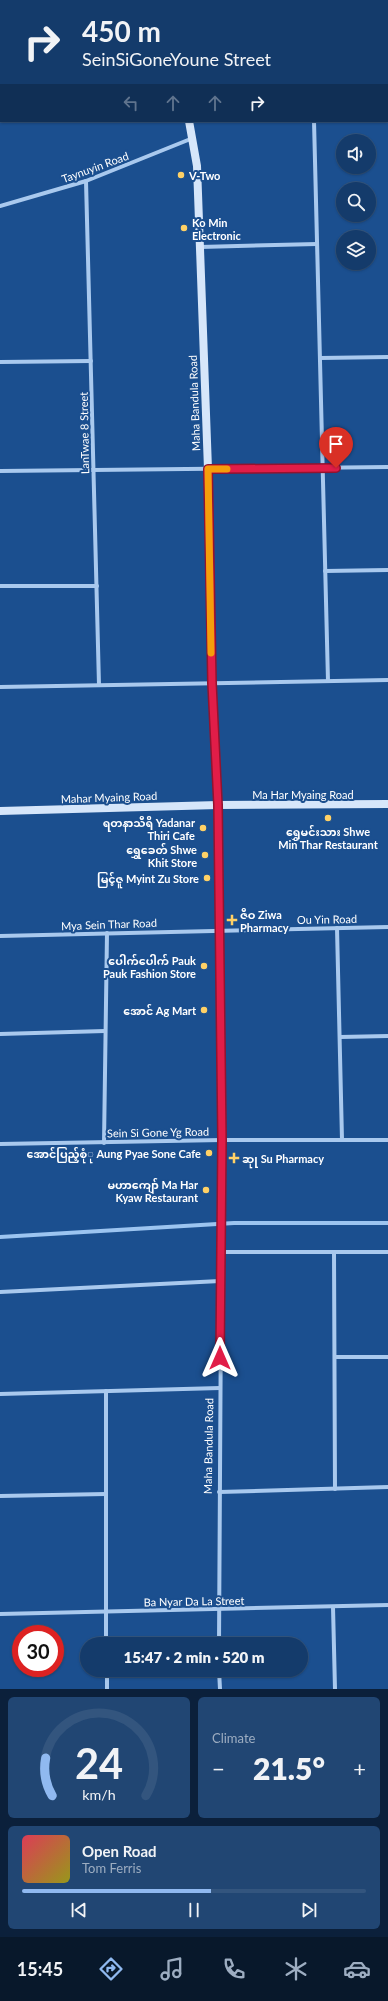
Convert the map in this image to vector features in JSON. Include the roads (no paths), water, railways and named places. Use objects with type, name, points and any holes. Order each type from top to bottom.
[{"type":"street","name":"Maha Bandula Road","points":[[189,122],[197,166],[208,469],[212,683],[218,805],[222,1140],[219,1637]]},
{"type":"street","points":[[314,122],[328,681]]},
{"type":"street","name":"Taynuyin Road","points":[[0,206],[86,181],[193,138]]},
{"type":"street","name":"LanTwae 8 Street","points":[[86,181],[99,685]]},
{"type":"street","points":[[199,247],[317,244]]},
{"type":"street","points":[[320,358],[388,356]]},
{"type":"street","points":[[0,362],[91,361]]},
{"type":"street","points":[[0,471],[388,467]]},
{"type":"street","points":[[325,571],[388,570]]},
{"type":"street","points":[[0,586],[97,586]]},
{"type":"street","points":[[0,687],[388,680]]},
{"type":"street","name":"Ma Har Myaing Road","points":[[218,805],[388,804]]},
{"type":"street","name":"Mahar Myaing Road","points":[[0,811],[218,805]]},
{"type":"street","name":"Ou Yin Road","points":[[219,930],[388,927]]},
{"type":"street","points":[[337,928],[342,1140]]},
{"type":"street","name":"Mya Sein Thar Road","points":[[0,936],[219,930]]},
{"type":"street","points":[[104,1143],[107,933]]},
{"type":"street","points":[[0,1034],[105,1031]]},
{"type":"street","points":[[340,1038],[388,1036]]},
{"type":"street","name":"Sein Si Gone Yg Road","points":[[0,1144],[222,1140],[388,1140]]},
{"type":"street","points":[[221,1252],[388,1252]]},
{"type":"street","points":[[334,1252],[335,1489]]},
{"type":"street","points":[[0,1292],[220,1281]]},
{"type":"street","points":[[335,1357],[388,1357]]},
{"type":"street","points":[[0,1394],[220,1388]]},
{"type":"street","points":[[106,1391],[106,1637]]},
{"type":"street","points":[[219,1492],[388,1487]]},
{"type":"street","points":[[0,1496],[106,1494]]},
{"type":"street","name":"Ba Nyar Da La Street","points":[[0,1614],[388,1605]]},
{"type":"street","points":[[333,1606],[335,1689]]},
{"type":"street","points":[[107,1677],[107,1689]]},
{"type":"street","points":[[219,1677],[220,1689]]},
{"type":"waterway","points":[[0,1237],[234,1223],[388,1223]]},
{"type":"place","name":"V-Two","points":[[181,175]]},
{"type":"place","name":"Ko Min Electronic","points":[[184,228]]},
{"type":"place","name":"ရွှေမင်းသား Shwe Min Thar Restaurant","points":[[328,818]]},
{"type":"place","name":"ရတနာသီရိ Yadanar Thiri Cafe","points":[[203,828]]},
{"type":"place","name":"ရွှေခေတ် Shwe Khit Store","points":[[205,855]]},
{"type":"place","name":"မြင့်ဇူ Myint Zu Store","points":[[207,878]]},
{"type":"place","name":"ဇီဝ Ziwa Pharmacy","points":[[232,920]]},
{"type":"place","name":"ပေါက်ပေါက် Pauk Pauk Fashion Store","points":[[204,966]]},
{"type":"place","name":"အောင် Ag Mart","points":[[204,1010]]},
{"type":"place","name":"အောင်ပြည့်စုံု Aung Pyae Sone Cafe","points":[[209,1153]]},
{"type":"place","name":"ဆုု Su Pharmacy","points":[[234,1158]]},
{"type":"place","name":"မဟာကျော် Ma Har Kyaw Restaurant","points":[[206,1190]]}]
